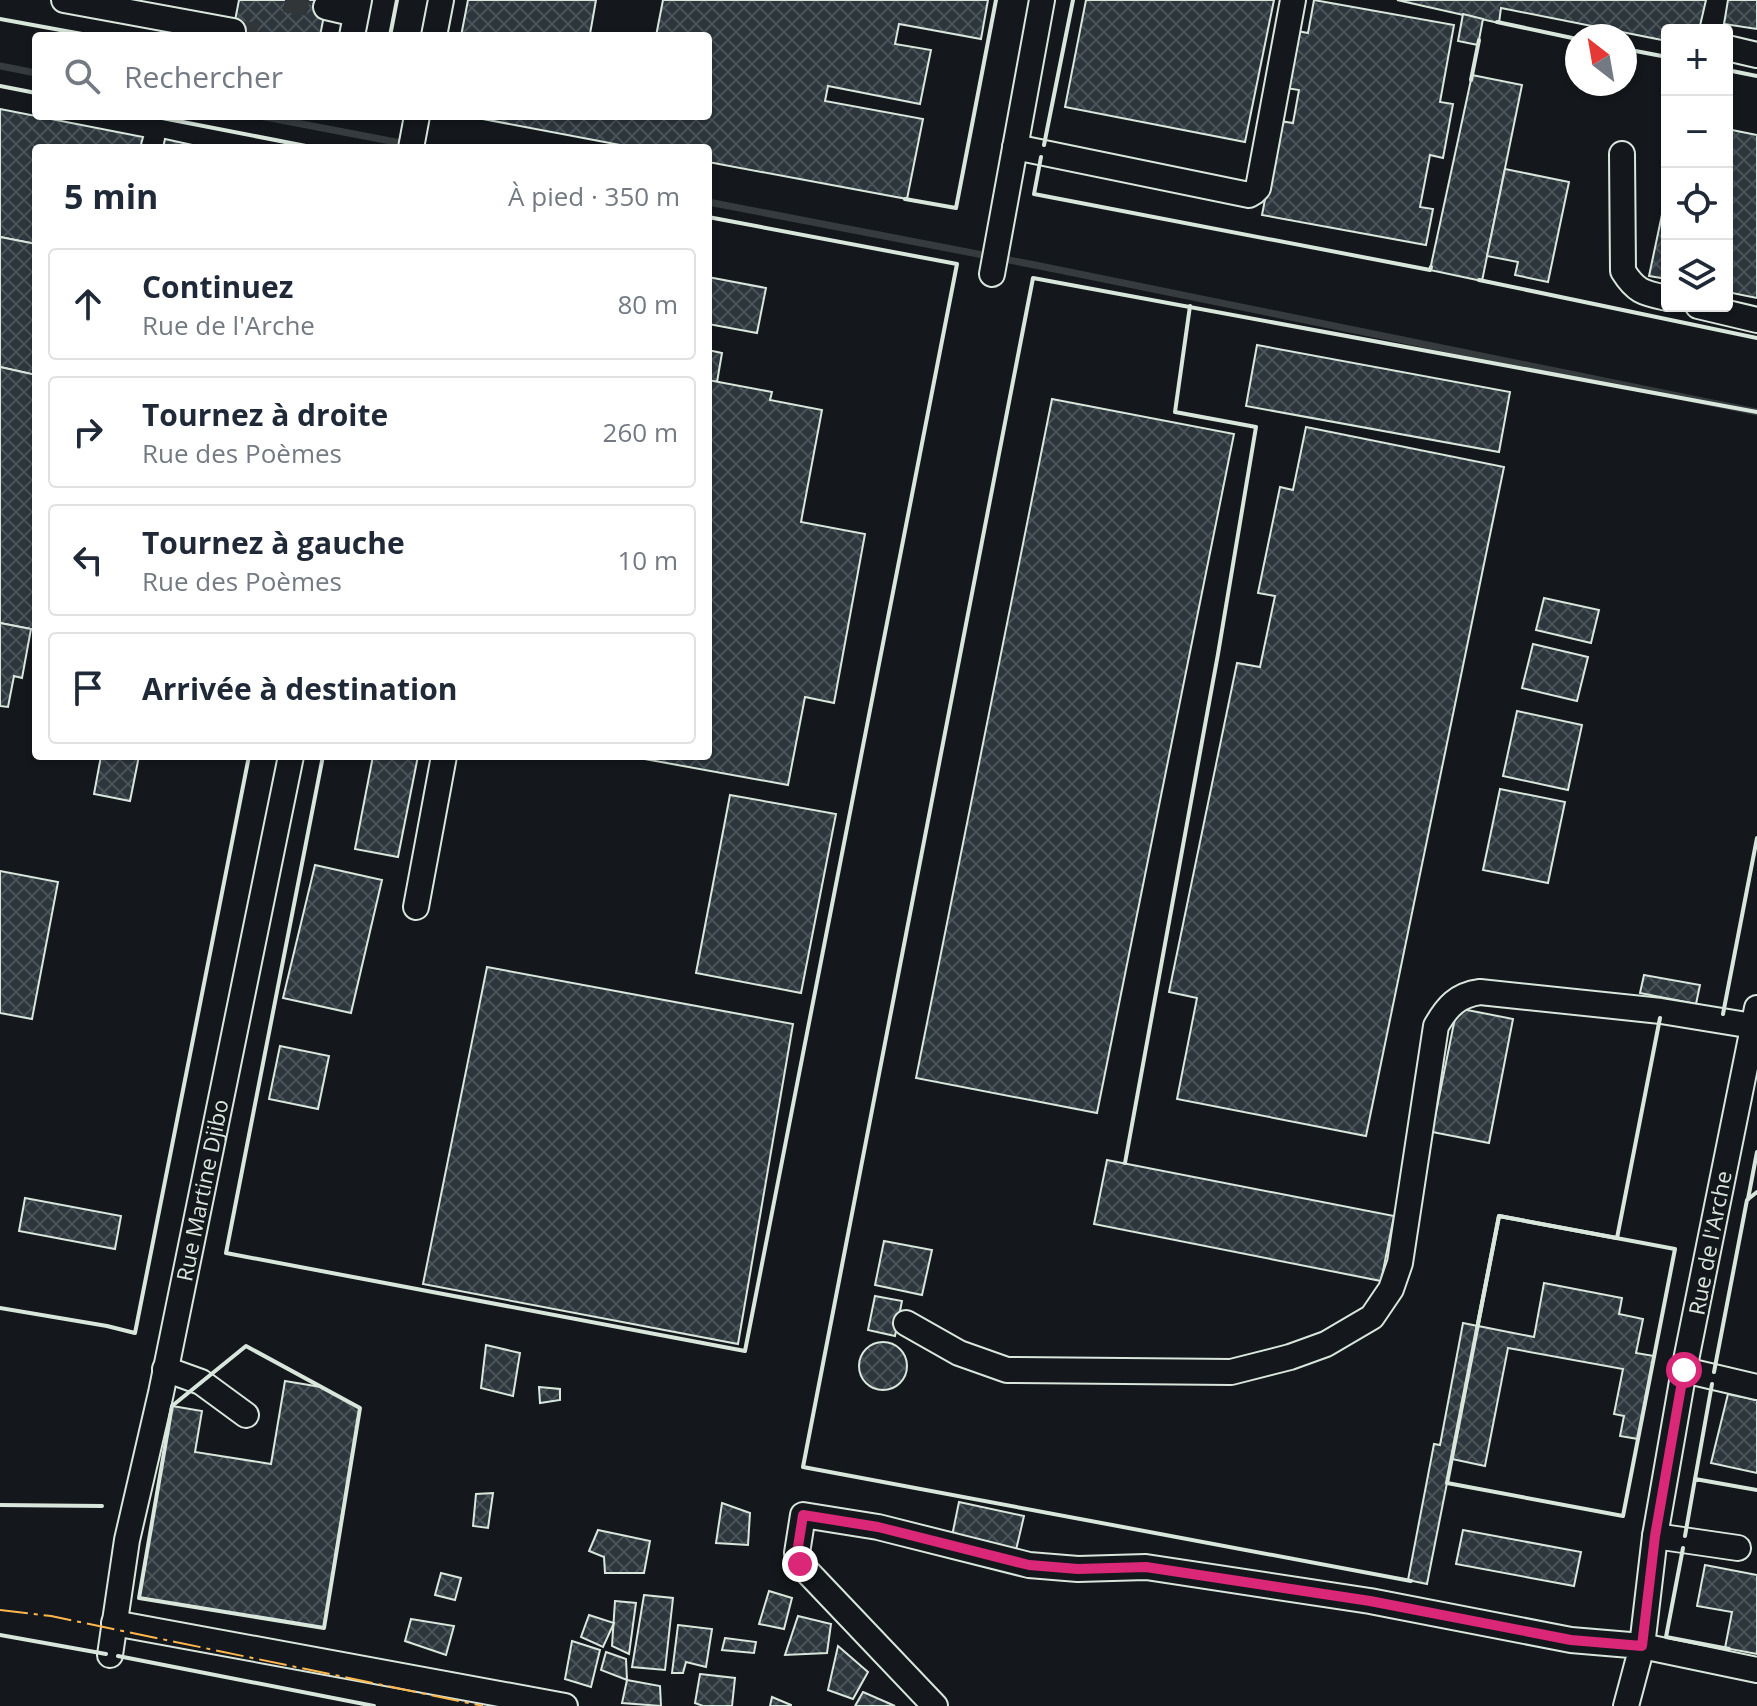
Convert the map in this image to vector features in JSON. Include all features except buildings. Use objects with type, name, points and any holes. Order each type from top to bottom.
[{"type":"street","points":[[64,0],[233,31]]},
{"type":"street","points":[[435,32],[441,0]]},
{"type":"street","points":[[992,274],[1042,0]]},
{"type":"street","points":[[1015,147],[1252,194],[1258,188],[1293,0]]},
{"type":"street","points":[[326,7],[355,17]]},
{"type":"street","points":[[1733,49],[1757,55]]},
{"type":"street","points":[[412,144],[417,120]]},
{"type":"street","points":[[1622,154],[1623,271],[1630,283],[1641,292],[1661,297]]},
{"type":"street","points":[[1723,312],[1757,320]]},
{"type":"street","name":"Rue Martine Djibo","points":[[110,1655],[127,1540],[290,760]]},
{"type":"street","points":[[416,907],[443,760]]},
{"type":"street","points":[[906,1323],[959,1353],[1007,1370],[1231,1372],[1290,1357],[1326,1344],[1372,1317],[1391,1289],[1400,1263],[1436,1026],[1446,1008],[1457,999],[1480,992],[1661,1011],[1755,1017]]},
{"type":"street","name":"Rue de l'Arche","points":[[1626,1706],[1642,1646],[1655,1536],[1684,1370],[1755,1017]]},
{"type":"street","points":[[165,1369],[201,1382],[246,1415]]},
{"type":"street","points":[[1684,1370],[1757,1387]]},
{"type":"street","points":[[935,1706],[800,1564],[797,1553],[803,1515],[878,1527],[1029,1565],[1078,1569],[1146,1567],[1370,1601],[1571,1640],[1642,1646],[1757,1670]]},
{"type":"street","points":[[1655,1536],[1738,1548]]},
{"type":"street","points":[[114,1623],[565,1706]]},
{"type":"waterway","points":[[0,66],[32,72]]},
{"type":"waterway","points":[[281,120],[406,144]]},
{"type":"waterway","points":[[712,203],[1757,412]]},
{"type":"tunnel","points":[[285,0],[326,7]]},
{"type":"tunnel","points":[[233,31],[238,32]]},
{"type":"wall","points":[[391,32],[397,0]]},
{"type":"wall","points":[[905,199],[956,208],[996,0]]},
{"type":"wall","points":[[1044,145],[1073,0]]},
{"type":"wall","points":[[0,19],[71,32]]},
{"type":"wall","points":[[1497,22],[1565,36]]},
{"type":"wall","points":[[1471,80],[1479,40]]},
{"type":"wall","points":[[1637,51],[1661,56]]},
{"type":"wall","points":[[1733,71],[1757,76]]},
{"type":"wall","points":[[0,86],[32,92]]},
{"type":"wall","points":[[172,120],[296,144]]},
{"type":"wall","points":[[1041,157],[1034,194],[1430,270],[1431,267]]},
{"type":"wall","points":[[322,760],[226,1253],[745,1351],[957,264],[712,218]]},
{"type":"wall","points":[[1411,1581],[803,1467],[1033,278],[1757,412]]},
{"type":"wall","points":[[1479,280],[1757,338]]},
{"type":"wall","points":[[1125,1163],[1256,427],[1175,412],[1190,306]]},
{"type":"wall","points":[[0,1308],[135,1333],[248,760]]},
{"type":"wall","points":[[1723,1014],[1757,838]]},
{"type":"wall","points":[[1477,1329],[1499,1216],[1617,1238],[1660,1018]]},
{"type":"wall","points":[[1748,1199],[1757,1152]]},
{"type":"wall","points":[[1714,1372],[1747,1200],[1757,1192]]},
{"type":"wall","points":[[1499,1216],[1675,1249],[1623,1516],[1447,1483],[1499,1216]]},
{"type":"wall","points":[[246,1346],[360,1408],[324,1628],[139,1598],[172,1406],[246,1346]]},
{"type":"wall","points":[[1712,1384],[1695,1479],[1757,1490]]},
{"type":"wall","points":[[1685,1536],[1695,1479],[1698,1480]]},
{"type":"wall","points":[[0,1505],[102,1506]]},
{"type":"wall","points":[[1683,1548],[1666,1637],[1729,1649]]},
{"type":"wall","points":[[0,1635],[106,1654]]},
{"type":"wall","points":[[118,1656],[374,1706]]},
{"type":"power","points":[[0,1610],[51,1616],[483,1706]]},
{"type":"route","points":[[800,1564],[797,1553],[803,1515],[878,1527],[1029,1565],[1078,1569],[1146,1567],[1370,1601],[1571,1640],[1642,1646],[1655,1536],[1684,1370]]}]
